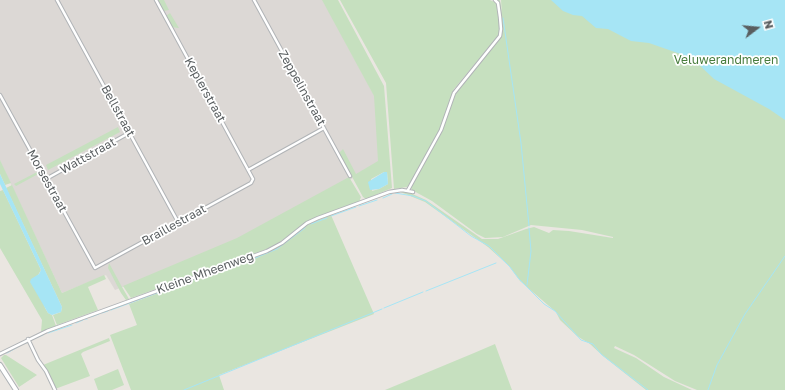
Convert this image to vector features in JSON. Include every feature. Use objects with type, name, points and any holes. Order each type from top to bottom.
[{"type":"main road","points":[[0,365],[16,390]]},
{"type":"street","name":"Bellstraat","points":[[57,0],[178,222]]},
{"type":"street","name":"Keplerstraat","points":[[156,0],[253,181]]},
{"type":"street","name":"Zeppelinstraat","points":[[254,0],[350,176]]},
{"type":"street","points":[[408,190],[441,130],[454,93],[500,34],[498,4],[495,0]]},
{"type":"street","name":"Morsestraat","points":[[0,94],[95,268]]},
{"type":"street","points":[[248,170],[324,128]]},
{"type":"street","name":"Wattstraat","points":[[46,179],[130,132]]},
{"type":"street","name":"Braillestraat","points":[[95,268],[253,181]]},
{"type":"street","name":"Kleine Mheenweg","points":[[0,354],[28,339],[267,251],[282,243],[307,223],[318,218],[389,192],[408,190],[413,192]]},
{"type":"street","points":[[28,339],[55,390]]},
{"type":"shaded area","points":[[0,0],[323,0],[375,97],[381,163],[238,240],[115,290],[106,275],[62,293],[0,161]]},
{"type":"green space","points":[[157,0],[164,0],[169,10],[164,11]]},
{"type":"green space","points":[[322,0],[338,0],[384,86],[392,188],[366,199],[363,197],[339,153],[343,149],[356,174],[378,161],[374,96]],"holes":[[[384,172],[387,172],[388,184],[372,191],[371,179]]]},
{"type":"green space","points":[[340,0],[490,0],[497,3],[501,28],[498,36],[454,89],[440,130],[407,187],[394,189],[386,83]]},
{"type":"green space","points":[[497,0],[500,0],[502,15],[501,0],[785,0],[785,390],[697,390],[675,381],[634,355],[615,346],[614,348],[636,358],[664,377],[692,390],[646,390],[590,344],[577,336],[560,320],[556,312],[520,281],[509,266],[488,247],[425,202],[398,191],[408,192],[426,200],[482,239],[498,239],[534,227],[549,233],[553,230],[569,231],[613,238],[582,230],[531,225],[503,237],[485,238],[411,188],[439,135],[456,91],[502,34],[500,12]]},
{"type":"green space","points":[[170,13],[179,28],[172,27],[166,16]]},
{"type":"green space","points":[[118,127],[120,132],[48,170],[46,165]]},
{"type":"green space","points":[[0,160],[11,183],[5,185],[0,174]]},
{"type":"green space","points":[[39,171],[40,173],[16,186],[14,184]]},
{"type":"green space","points":[[349,177],[361,197],[359,202],[306,223],[277,244],[267,249],[131,298],[123,286],[237,238]]},
{"type":"green space","points":[[12,185],[62,293],[104,275],[106,279],[88,287],[98,310],[57,325],[53,315],[61,312],[62,307],[6,188]]},
{"type":"green space","points":[[3,190],[41,270],[38,275],[45,308],[48,313],[52,315],[56,326],[41,332],[42,320],[0,248],[0,191]]},
{"type":"green space","points":[[331,215],[374,314],[219,375],[224,390],[131,390],[110,335],[137,325],[129,304],[268,252],[282,244],[308,224]]},
{"type":"green space","points":[[109,263],[129,299],[126,300],[121,293],[108,268]]},
{"type":"green space","points":[[109,338],[110,341],[81,354],[90,376],[55,389],[49,374],[43,365]]},
{"type":"green space","points":[[495,344],[512,390],[385,390],[474,353]]},
{"type":"green space","points":[[4,355],[37,375],[19,387],[1,358]]},
{"type":"green space","points":[[118,369],[124,385],[112,390],[98,390],[94,379]]},
{"type":"water","name":"Veluwerandmeren","points":[[551,0],[785,0],[785,120],[769,109],[714,79],[692,58],[649,43],[631,41],[608,29],[596,28],[582,16],[573,15],[563,11]]},
{"type":"water","points":[[384,172],[387,172],[388,184],[379,189],[370,190],[368,182]]},
{"type":"water","points":[[0,174],[62,307],[61,312],[52,315],[48,313],[30,282],[31,279],[39,274],[41,270],[0,184]]},
{"type":"waterway","points":[[503,18],[521,143],[529,226]]},
{"type":"waterway","points":[[395,193],[413,196],[426,201],[471,236],[489,246],[544,304],[555,311],[581,340],[593,344],[601,354],[648,390]]},
{"type":"waterway","points":[[383,198],[392,194]]},
{"type":"waterway","points":[[359,206],[377,200]]},
{"type":"waterway","points":[[331,216],[356,207]]},
{"type":"waterway","points":[[311,224],[327,218]]},
{"type":"waterway","points":[[253,259],[277,249],[305,228]]},
{"type":"waterway","points":[[527,285],[531,251],[529,228]]},
{"type":"waterway","points":[[708,390],[717,365],[745,314],[785,256]]},
{"type":"waterway","points":[[210,274],[245,261]]},
{"type":"waterway","points":[[426,291],[496,263]]},
{"type":"waterway","points":[[111,310],[206,275]]},
{"type":"waterway","points":[[384,308],[423,292]]},
{"type":"waterway","points":[[184,390],[382,309]]},
{"type":"waterway","points":[[102,313],[108,311]]},
{"type":"waterway","points":[[91,317],[99,314]]},
{"type":"waterway","points":[[76,323],[83,320]]},
{"type":"waterway","points":[[48,333],[72,325]]},
{"type":"waterway","points":[[31,340],[43,335]]},
{"type":"waterway","points":[[7,353],[23,344]]}]
